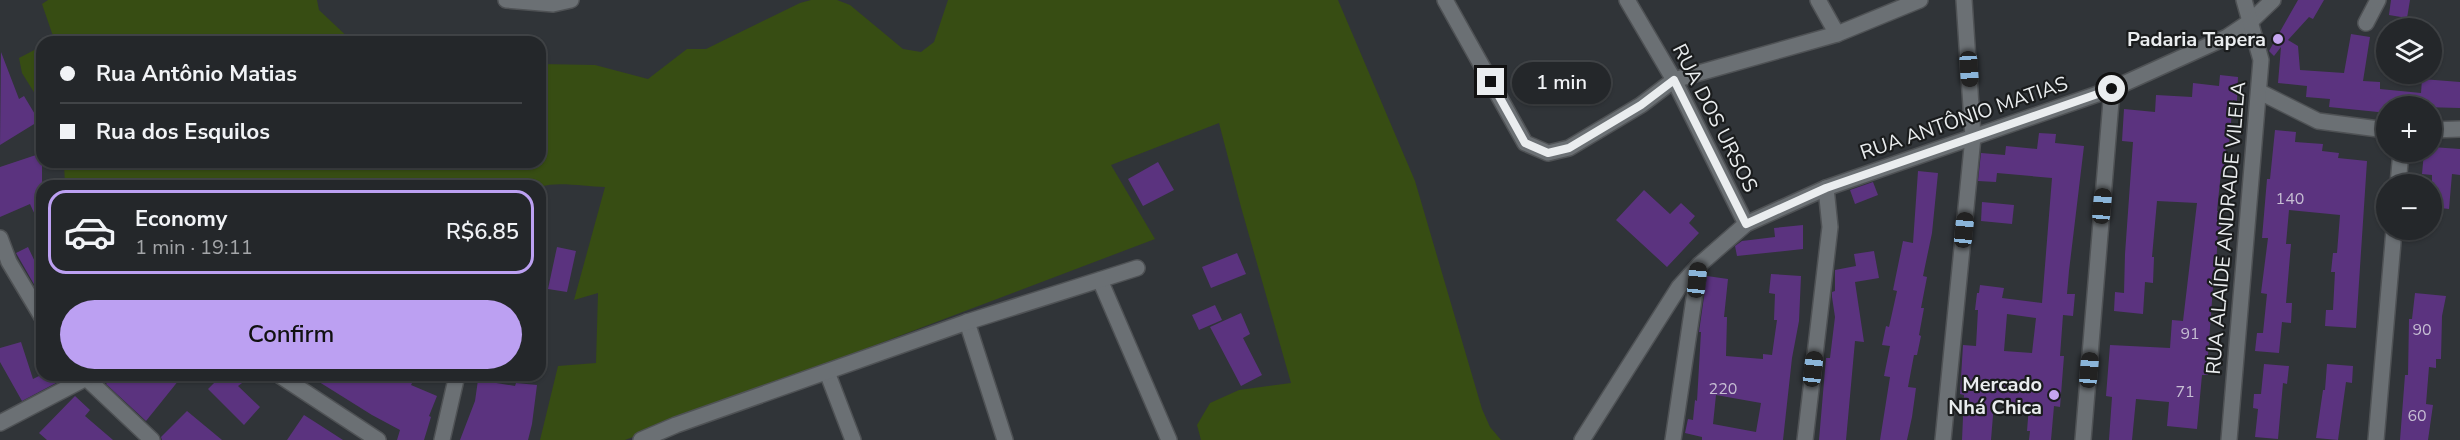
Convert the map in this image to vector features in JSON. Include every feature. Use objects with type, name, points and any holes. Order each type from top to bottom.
[{"type":"street","points":[[506,0],[552,2],[571,0]]},
{"type":"street","points":[[1445,0],[1525,143],[1548,153],[1569,148],[1641,105],[1674,80],[1837,34],[1920,0]]},
{"type":"street","name":"RUA DOS URSOS","points":[[1627,0],[1674,80],[1746,224]]},
{"type":"street","points":[[1818,0],[1837,34]]},
{"type":"street","points":[[1943,440],[1973,137],[1964,0]]},
{"type":"street","name":"RUA ALAÍDE ANDRADE VILELA","points":[[2229,440],[2260,92],[2261,60],[2244,0]]},
{"type":"street","name":"RUA ANTÔNIO MATIAS","points":[[1582,440],[1679,287],[1699,265],[1746,224],[1826,188],[2112,89],[2228,38],[2251,21],[2272,0]]},
{"type":"street","points":[[2366,22],[2378,0]]},
{"type":"street","points":[[2083,440],[2112,89]]},
{"type":"street","points":[[2260,92],[2318,121],[2376,129]]},
{"type":"street","points":[[2442,130],[2460,129]]},
{"type":"street","points":[[1805,440],[1830,227],[1826,188]]},
{"type":"street","points":[[0,238],[9,262],[36,308]]},
{"type":"street","points":[[2376,440],[2393,240]]},
{"type":"street","points":[[1673,440],[1699,265]]},
{"type":"street","points":[[641,440],[676,425],[967,322],[1137,268]]},
{"type":"street","points":[[1100,280],[1169,440]]},
{"type":"street","points":[[1679,287],[1695,295]]},
{"type":"street","points":[[967,322],[1005,440]]},
{"type":"street","points":[[827,372],[853,440]]},
{"type":"street","points":[[0,423],[78,381]]},
{"type":"street","points":[[92,381],[152,440]]},
{"type":"street","points":[[288,381],[378,440]]},
{"type":"street","points":[[442,440],[456,381]]},
{"type":"street","points":[[1594,420],[1594,440]]},
{"type":"street","points":[[676,425],[682,440]]},
{"type":"green space","points":[[48,0],[317,0],[319,10],[347,36],[53,36],[42,4]]},
{"type":"green space","points":[[811,0],[837,0],[850,5],[903,49],[921,52],[934,42],[948,0],[1338,0],[1415,181],[1482,409],[1490,427],[1501,440],[1201,440],[1197,425],[1210,403],[1239,390],[1291,383],[1219,123],[1111,165],[1155,239],[625,440],[540,440],[558,366],[596,363],[598,293],[574,300],[605,187],[546,185],[546,180],[65,180],[64,168],[546,168],[546,64],[595,65],[648,79],[687,49],[706,49],[800,3]]},
{"type":"green space","points":[[36,49],[36,95],[22,73],[19,58]]},
{"type":"building","points":[[2298,0],[2324,0],[2313,19],[2309,17],[2288,40],[2298,46],[2300,70],[2344,73],[2351,34],[2370,37],[2363,81],[2376,82],[2376,84],[2380,84],[2380,89],[2421,93],[2422,84],[2442,84],[2442,81],[2460,82],[2460,108],[2442,108],[2442,96],[2376,96],[2376,112],[2329,107],[2330,99],[2306,97],[2307,86],[2278,83],[2281,47],[2274,56],[2269,51]]},
{"type":"building","points":[[2391,0],[2410,0],[2407,18],[2389,15]]},
{"type":"building","points":[[1,52],[19,99],[24,96],[36,116],[36,123],[0,145]]},
{"type":"building","points":[[2220,75],[2238,77],[2237,101],[2233,100],[2229,144],[2226,144],[2224,172],[2221,172],[2217,211],[2222,211],[2221,230],[2218,230],[2208,355],[2210,355],[2208,375],[2202,375],[2197,429],[2167,426],[2169,402],[2136,399],[2132,440],[2109,440],[2112,397],[2106,396],[2110,345],[2170,348],[2172,320],[2183,321],[2197,203],[2157,201],[2152,257],[2154,257],[2153,283],[2145,282],[2143,314],[2114,311],[2115,292],[2124,293],[2133,142],[2122,141],[2124,109],[2155,112],[2156,95],[2192,97],[2193,83],[2219,86]]},
{"type":"building","points":[[2275,130],[2296,132],[2295,142],[2323,144],[2322,151],[2339,153],[2338,158],[2367,161],[2356,328],[2325,326],[2326,310],[2333,310],[2335,272],[2331,272],[2333,253],[2337,253],[2340,215],[2289,210],[2286,244],[2291,244],[2286,303],[2292,303],[2291,323],[2282,322],[2279,353],[2255,351],[2257,333],[2263,333],[2267,294],[2261,293],[2268,238],[2262,238],[2267,179],[2270,179]]},
{"type":"building","points":[[2039,133],[2056,134],[2055,143],[2084,146],[2067,294],[2075,294],[2073,316],[2063,315],[2060,356],[2064,356],[2060,407],[2054,406],[2051,440],[2029,440],[2030,431],[2027,431],[2029,406],[1994,403],[1991,440],[1962,440],[1964,395],[1960,394],[1963,345],[1976,346],[1977,293],[1979,293],[1980,285],[2004,288],[2002,298],[2042,303],[2052,178],[1997,173],[1996,182],[1978,181],[1981,153],[2005,155],[2006,146],[2037,149]],"holes":[[[2007,314],[2036,318],[2032,353],[2004,351]]]},
{"type":"building","points":[[2442,148],[2460,149],[2460,175],[2452,174],[2449,209],[2442,208],[2442,174],[2422,174],[2423,162],[2442,162]]},
{"type":"building","points":[[36,155],[36,168],[42,168],[42,180],[36,180],[36,217],[30,204],[0,217],[0,167]]},
{"type":"building","points":[[1158,162],[1174,190],[1143,206],[1128,179]]},
{"type":"building","points":[[1918,171],[1938,173],[1932,233],[1923,276],[1927,277],[1921,308],[1924,308],[1919,335],[1921,336],[1917,355],[1914,355],[1908,387],[1916,388],[1912,417],[1907,440],[1880,440],[1890,377],[1884,376],[1890,346],[1882,345],[1886,326],[1889,327],[1897,291],[1893,290],[1903,241],[1913,243]]},
{"type":"building","points":[[1873,182],[1878,195],[1855,204],[1850,190]]},
{"type":"building","points":[[1644,190],[1670,214],[1681,203],[1695,216],[1689,223],[1699,233],[1667,267],[1616,220]]},
{"type":"building","points":[[1982,202],[2014,205],[2012,224],[1981,221]]},
{"type":"building","points":[[1803,225],[1803,249],[1737,256],[1735,246],[1742,241],[1775,237],[1774,228]]},
{"type":"building","points":[[28,247],[36,264],[36,285],[35,286],[16,253]]},
{"type":"building","points":[[557,247],[576,251],[567,292],[548,289]]},
{"type":"building","points":[[1874,251],[1879,278],[1855,282],[1864,342],[1855,341],[1846,440],[1819,440],[1826,358],[1830,358],[1835,317],[1832,292],[1835,291],[1835,270],[1856,266],[1854,254]]},
{"type":"building","points":[[1237,253],[1246,274],[1211,288],[1202,267]]},
{"type":"building","points":[[1771,274],[1801,276],[1799,321],[1792,358],[1783,440],[1702,440],[1702,437],[1685,433],[1688,419],[1693,420],[1695,400],[1697,401],[1701,332],[1699,332],[1707,276],[1728,279],[1724,317],[1727,317],[1726,356],[1763,359],[1763,354],[1772,355],[1777,320],[1774,320],[1775,294],[1769,293]],"holes":[[[1716,395],[1761,403],[1756,432],[1713,424]]]},
{"type":"building","points":[[2415,293],[2446,296],[2442,316],[2441,359],[2436,359],[2436,368],[2429,367],[2426,404],[2433,405],[2428,440],[2400,440],[2405,375],[2408,375],[2409,319],[2412,319]]},
{"type":"building","points":[[1215,305],[1222,320],[1199,330],[1192,315]]},
{"type":"building","points":[[1241,313],[1250,334],[1243,338],[1262,375],[1241,386],[1210,327]]},
{"type":"building","points":[[21,342],[33,379],[60,381],[22,401],[0,362],[0,348]]},
{"type":"building","points":[[2264,364],[2289,366],[2287,384],[2283,383],[2278,439],[2255,437],[2258,409],[2253,408],[2254,394],[2261,394]]},
{"type":"building","points":[[2327,364],[2353,366],[2352,383],[2346,382],[2338,440],[2316,438],[2323,390],[2325,390]]},
{"type":"building","points":[[109,381],[178,381],[146,421],[106,384]]},
{"type":"building","points":[[216,381],[240,381],[242,383],[238,386],[260,407],[244,425],[208,389]]},
{"type":"building","points":[[318,381],[408,381],[412,383],[411,385],[437,396],[429,416],[431,417],[424,440],[397,440],[400,430]]},
{"type":"building","points":[[478,381],[515,386],[516,383],[537,385],[528,440],[460,440],[475,401]]},
{"type":"building","points":[[75,396],[90,410],[85,416],[113,440],[47,440],[39,433]]},
{"type":"building","points":[[187,411],[222,440],[162,440],[161,437]]},
{"type":"building","points":[[304,415],[315,422],[343,440],[287,440]]},
{"type":"place","name":"Padaria Tapera","points":[[2278,39]]},
{"type":"place","name":"Mercado Nhá Chica","points":[[2054,395]]},
{"type":"route","points":[[1491,82],[1525,143],[1548,153],[1569,148],[1641,105],[1674,80],[1746,224],[1826,188],[2112,89]]}]
